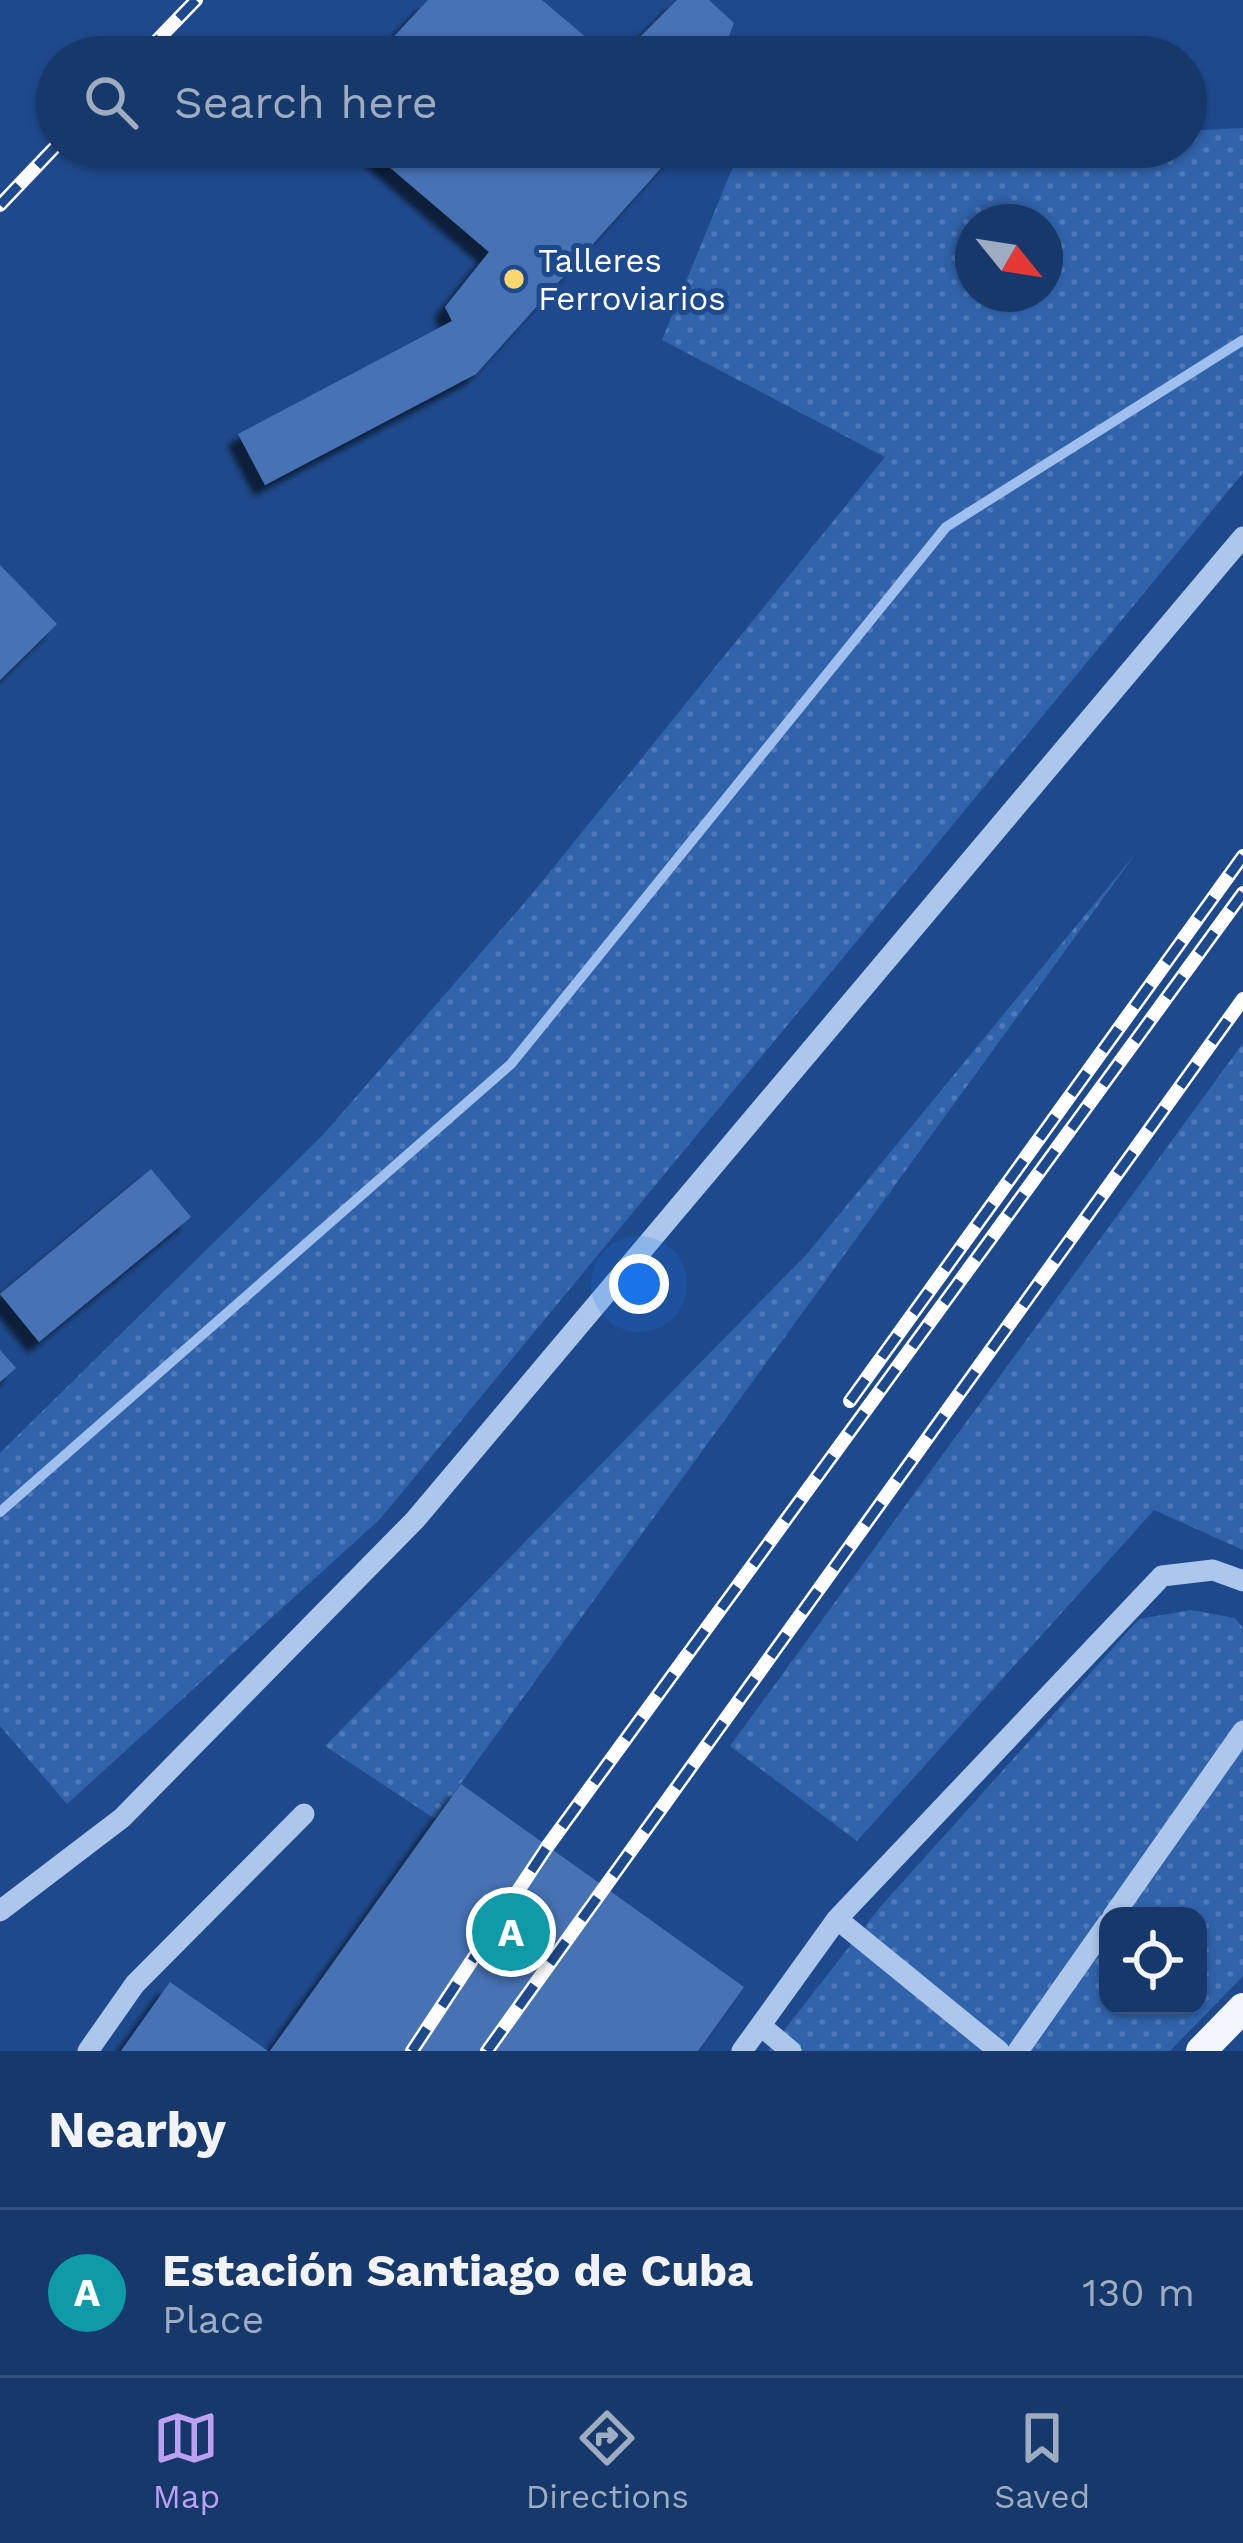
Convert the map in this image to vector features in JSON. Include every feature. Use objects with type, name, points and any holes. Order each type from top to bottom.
[{"type":"main road","points":[[1201,2051],[1243,2008]]},
{"type":"street","points":[[0,1911],[122,1818],[415,1520],[1243,537]]},
{"type":"street","points":[[742,2051],[837,1919],[1162,1576],[1213,1570],[1243,1581]]},
{"type":"street","points":[[1120,1907],[1243,1731]]},
{"type":"street","points":[[88,2051],[135,1984],[304,1814]]},
{"type":"street","points":[[837,1919],[999,2051]]},
{"type":"street","points":[[1018,2051],[1099,1937]]},
{"type":"street","points":[[760,2026],[791,2051]]},
{"type":"shaded area","points":[[1243,128],[1243,473],[380,1519],[67,1804],[0,1726],[0,1453],[323,1135],[532,894],[885,457],[662,340],[732,168],[1207,168],[1207,130]]},
{"type":"shaded area","points":[[1136,853],[435,1819],[325,1746],[806,1255]]},
{"type":"shaded area","points":[[1243,1043],[1243,1550],[1154,1510],[857,1841],[730,1746]]},
{"type":"shaded area","points":[[1191,1610],[1235,1618],[1243,1628],[1243,1976],[1207,2013],[1207,1907],[1099,1907],[1099,2015],[1205,2015],[1170,2051],[768,2051],[881,1906],[1139,1619]]},
{"type":"building","points":[[428,0],[542,0],[584,36],[395,36]]},
{"type":"building","points":[[677,0],[709,0],[734,23],[729,36],[641,36]]},
{"type":"building","name":"Talleres Ferroviarios","points":[[391,168],[661,168],[476,374],[265,485],[238,434],[452,321],[445,307],[489,252]]},
{"type":"building","points":[[0,565],[57,624],[0,680]]},
{"type":"building","points":[[151,1169],[191,1217],[39,1342],[0,1294]]},
{"type":"building","points":[[0,1350],[16,1368],[0,1382]]},
{"type":"building","points":[[461,1784],[744,1987],[698,2051],[270,2051]]},
{"type":"building","points":[[170,1982],[213,2012],[268,2051],[121,2051]]},
{"type":"waterway","points":[[0,1512],[511,1064],[946,527],[1243,340]]},
{"type":"railway","points":[[161,36],[196,0]]},
{"type":"railway","points":[[0,205],[36,167]]},
{"type":"railway","points":[[850,1401],[1243,856]]},
{"type":"railway","points":[[412,2051],[547,1847],[1243,893]]},
{"type":"railway","points":[[487,2051],[1243,999]]},
{"type":"place","name":"Talleres Ferroviarios","points":[[514,279]]},
{"type":"place","name":"Estación Santiago de Cuba","points":[[511,1932]]}]
